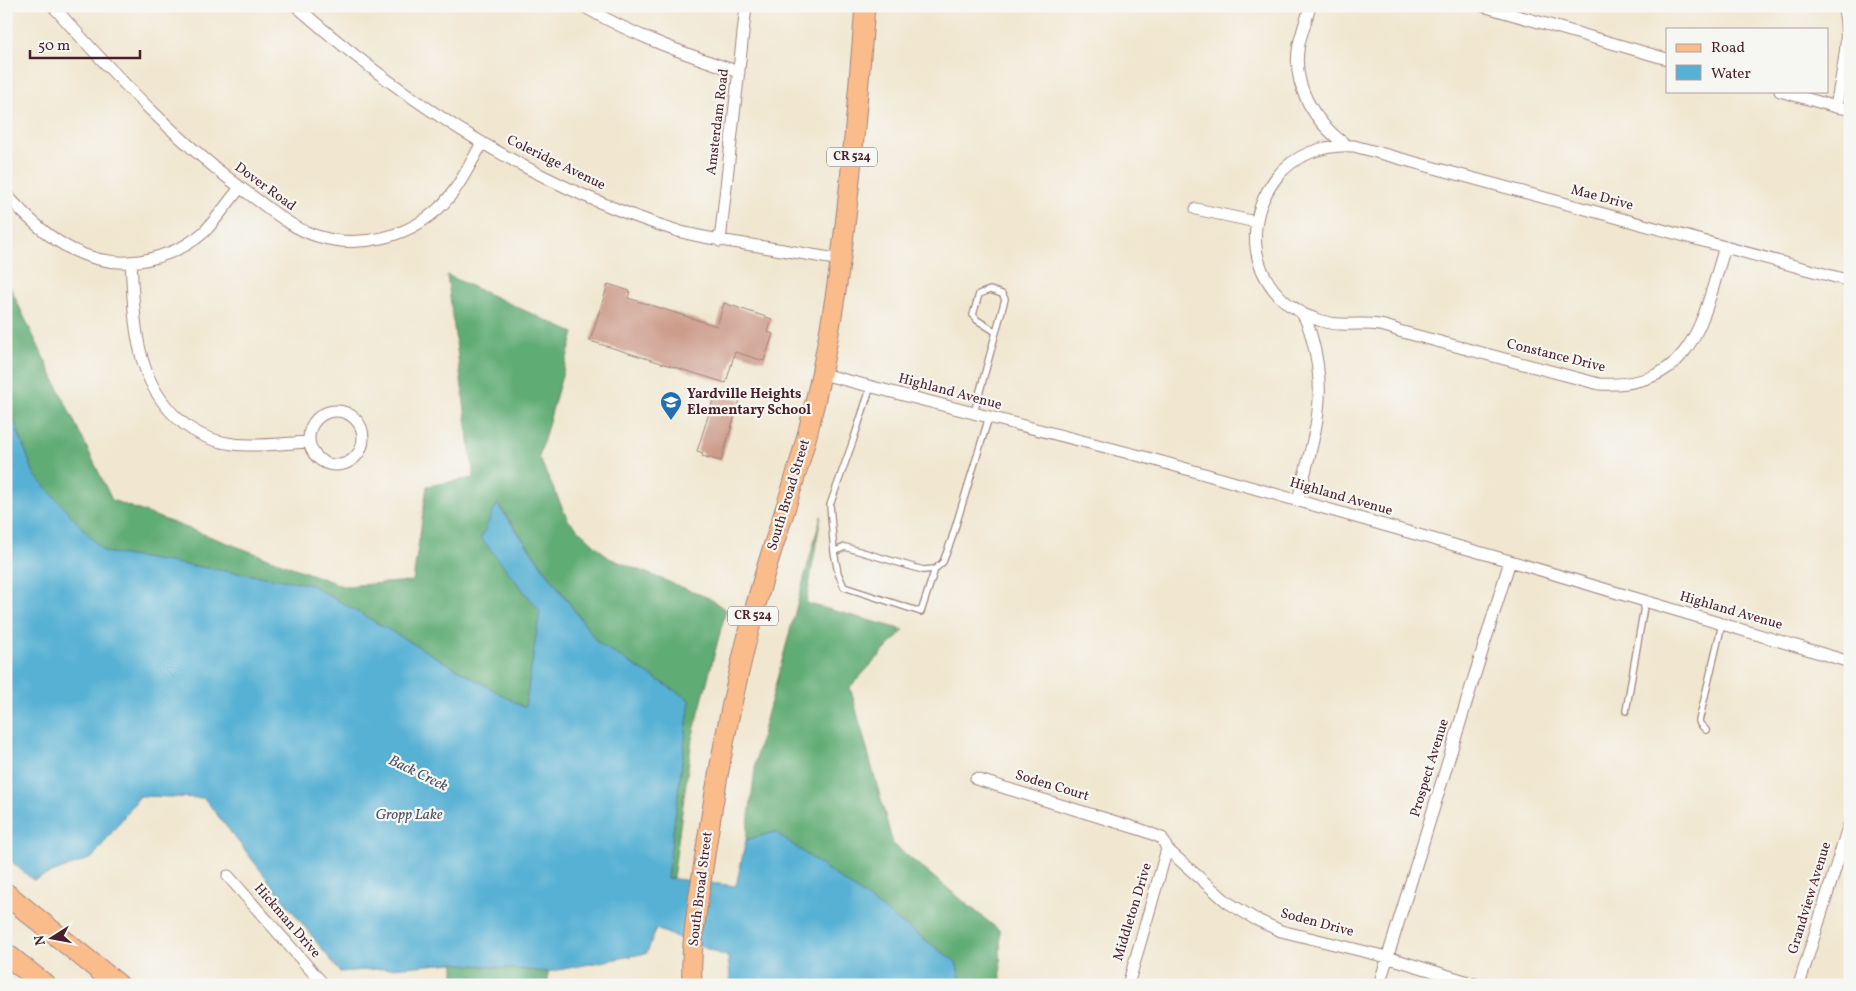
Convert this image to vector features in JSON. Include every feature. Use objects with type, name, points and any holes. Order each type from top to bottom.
[{"type":"highway","points":[[6,894],[118,985]]},
{"type":"highway","points":[[6,954],[45,985]]},
{"type":"main road","name":"South Broad Street","points":[[691,980],[704,862],[726,731],[747,638],[764,576],[800,462],[822,374],[842,260],[865,6]]},
{"type":"street","name":"Dover Road","points":[[53,6],[95,54],[148,108],[203,158],[240,188],[294,226],[318,236],[337,241],[359,242],[401,233],[420,223],[438,210],[452,194],[482,143]]},
{"type":"street","name":"Coleridge Avenue","points":[[296,6],[327,34],[428,109],[482,143],[558,184],[620,210],[679,231],[720,241],[842,260]]},
{"type":"street","points":[[583,6],[642,36],[690,56],[739,72]]},
{"type":"street","name":"Amsterdam Road","points":[[720,241],[746,6]]},
{"type":"street","points":[[1310,6],[1299,50],[1301,83],[1308,103],[1318,119],[1330,134],[1346,145]]},
{"type":"street","points":[[1483,6],[1666,59]]},
{"type":"street","points":[[1836,107],[1846,47],[1846,29],[1842,6]]},
{"type":"street","points":[[1784,92],[1836,107],[1850,109]]},
{"type":"street","points":[[1298,500],[1318,417],[1320,390],[1318,369],[1313,342],[1303,314],[1281,297],[1264,274],[1256,248],[1256,222],[1264,197],[1279,174],[1293,162],[1308,153],[1326,147],[1346,145]]},
{"type":"street","name":"Mae Drive","points":[[1346,145],[1850,281]]},
{"type":"street","points":[[6,194],[24,215],[66,248],[89,257],[110,262],[131,262],[148,260],[168,254],[187,245],[204,233],[240,188]]},
{"type":"street","points":[[1196,210],[1256,222]]},
{"type":"street","name":"Constance Drive","points":[[1303,314],[1322,321],[1340,324],[1371,323],[1387,326],[1399,331],[1599,384],[1628,384],[1655,376],[1671,366],[1689,347],[1702,322],[1725,247]]},
{"type":"street","points":[[131,262],[136,328],[140,351],[147,373],[168,410],[197,433],[214,440],[234,444],[309,442]]},
{"type":"street","name":"Highland Avenue","points":[[822,374],[1148,458],[1298,500],[1850,662]]},
{"type":"street","points":[[333,410],[350,414],[356,419],[362,427],[364,436],[358,454],[344,464],[335,465],[326,463],[318,458],[312,451],[309,442],[309,433],[317,418],[333,410]]},
{"type":"street","name":"Prospect Avenue","points":[[1378,985],[1510,561]]},
{"type":"street","name":"Soden Court","points":[[976,779],[1119,822]]},
{"type":"street","name":"Grandview Avenue","points":[[1799,985],[1850,821]]},
{"type":"street","name":"Soden Drive","points":[[1119,822],[1162,838],[1167,849],[1227,902],[1255,919],[1281,931],[1387,957],[1478,985]]},
{"type":"street","name":"Middleton Drive","points":[[1128,985],[1167,849]]},
{"type":"street","name":"Hickman Drive","points":[[228,876],[324,985]]},
{"type":"lane","points":[[974,413],[1005,299],[1002,294],[990,290],[979,294],[973,315],[977,320],[996,332]]},
{"type":"lane","points":[[871,386],[830,505],[834,552],[838,573],[844,586],[921,612],[935,569],[943,562],[951,541],[989,417]]},
{"type":"lane","points":[[834,552],[845,547],[923,570],[935,569]]},
{"type":"lane","points":[[1626,711],[1645,601]]},
{"type":"lane","points":[[1706,730],[1699,721],[1722,624]]},
{"type":"green space","points":[[447,275],[574,333],[539,457],[568,520],[609,558],[709,598],[726,610],[692,739],[673,878],[667,878],[690,700],[598,643],[498,504],[481,538],[540,611],[525,708],[309,584],[104,552],[34,474],[6,399],[6,279],[112,500],[343,586],[413,581],[427,486],[474,478]]},
{"type":"green space","points":[[821,516],[806,603],[904,630],[850,687],[893,844],[1000,931],[1001,985],[962,985],[956,962],[775,832],[746,840],[757,753]]},
{"type":"green space","points":[[454,963],[548,972],[548,985],[454,985]]},
{"type":"water","name":"Gropp Lake","points":[[6,399],[34,474],[104,552],[309,584],[525,708],[540,611],[481,538],[497,504],[598,643],[690,700],[667,878],[736,886],[746,840],[775,832],[956,962],[962,985],[731,985],[728,957],[656,929],[647,953],[548,972],[454,963],[340,972],[204,798],[140,796],[92,858],[33,880],[6,857]]},
{"type":"building","points":[[608,284],[630,291],[628,298],[717,326],[724,303],[772,319],[768,332],[773,334],[764,361],[735,352],[726,383],[590,341]]},
{"type":"building","points":[[716,391],[740,399],[721,461],[702,456],[703,453],[697,451]]},
{"type":"place","name":"Yardville Heights Elementary School","points":[[671,421]]},
{"type":"water label","name":"Back Creek","points":[[418,774]]}]
